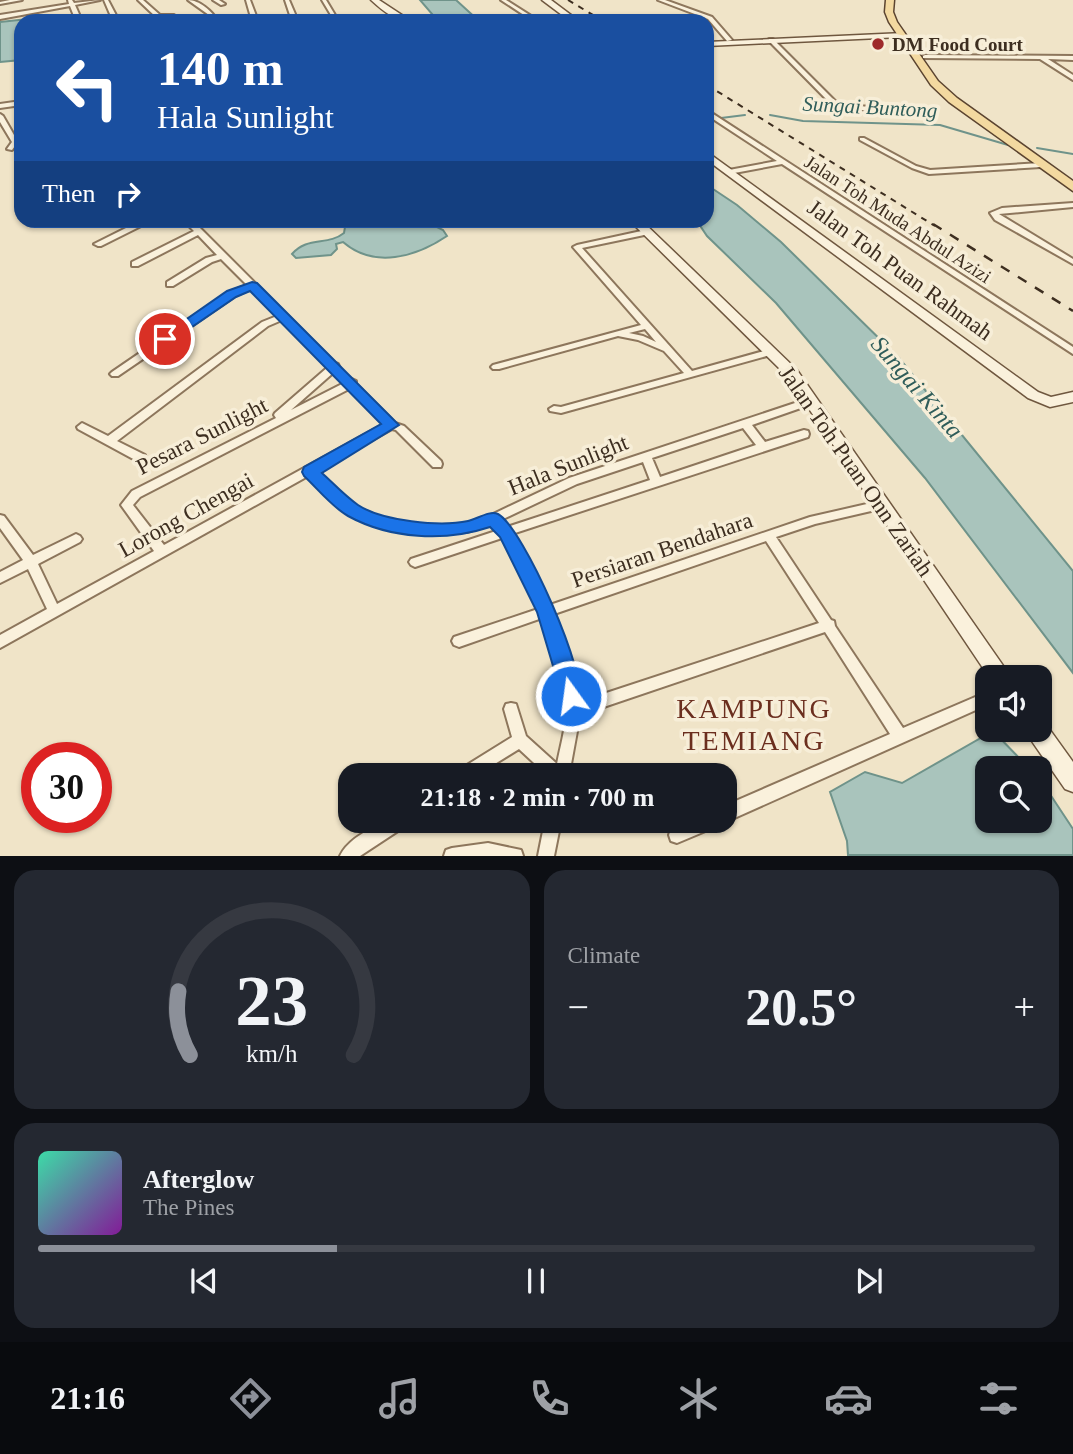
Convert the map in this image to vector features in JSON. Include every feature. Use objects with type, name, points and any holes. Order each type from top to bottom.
[{"type":"main road","points":[[884,36],[894,32],[890,0]]},
{"type":"main road","points":[[897,0],[893,15],[905,33],[901,35]]},
{"type":"main road","points":[[893,15],[952,94],[1073,181]]},
{"type":"main road","points":[[901,35],[934,83],[953,100],[1073,187]]},
{"type":"main road","points":[[901,35],[908,38],[925,57]]},
{"type":"main road","points":[[884,36],[897,38],[909,46]]},
{"type":"street","points":[[0,3],[20,0]]},
{"type":"street","points":[[30,0],[36,11]]},
{"type":"street","points":[[18,14],[71,2],[99,0]]},
{"type":"street","points":[[140,0],[154,14]]},
{"type":"street","points":[[190,0],[211,14]]},
{"type":"street","points":[[215,0],[223,4]]},
{"type":"street","points":[[374,0],[394,14]]},
{"type":"street","points":[[503,0],[525,14]]},
{"type":"street","points":[[546,0],[565,14]]},
{"type":"street","points":[[660,0],[699,14]]},
{"type":"street","points":[[714,23],[729,40]]},
{"type":"street","points":[[714,44],[901,35]]},
{"type":"street","points":[[768,41],[833,104],[876,110]]},
{"type":"street","points":[[925,57],[1073,58]]},
{"type":"street","points":[[1042,58],[1073,78]]},
{"type":"street","points":[[0,116],[14,140]]},
{"type":"street","name":"Jalan Toh Muda Abdul Azizi","points":[[714,117],[781,165],[1073,351]]},
{"type":"street","points":[[862,139],[914,167],[929,172],[1041,165]]},
{"type":"street","points":[[10,149],[14,143]]},
{"type":"street","name":"Jalan Toh Puan Rahmah","points":[[714,160],[1033,395],[1050,402],[1073,397]]},
{"type":"street","points":[[735,175],[781,165]]},
{"type":"street","points":[[1073,205],[1002,210],[994,213],[998,218],[1073,262]]},
{"type":"street","points":[[98,244],[132,228]]},
{"type":"street","points":[[194,228],[391,425],[400,428],[438,464]]},
{"type":"street","points":[[634,228],[577,247],[691,375]]},
{"type":"street","name":"Jalan Toh Puan Onn Zariah","points":[[642,228],[792,373],[880,505],[993,665]]},
{"type":"street","points":[[135,264],[198,232]]},
{"type":"street","points":[[170,284],[200,265],[224,256]]},
{"type":"street","points":[[115,374],[232,294],[252,286]]},
{"type":"street","points":[[110,441],[265,324],[284,316]]},
{"type":"street","points":[[496,367],[646,326]]},
{"type":"street","points":[[617,334],[640,338],[669,351]]},
{"type":"street","points":[[554,409],[561,410],[771,352]]},
{"type":"street","points":[[268,425],[335,366]]},
{"type":"street","name":"Pesara Sunlight","points":[[162,552],[127,505],[136,494],[352,383]]},
{"type":"street","name":"Hala Sunlight","points":[[310,472],[352,510],[377,521],[434,531],[467,528],[493,519],[573,481],[811,401]]},
{"type":"street","points":[[746,423],[763,447]]},
{"type":"street","name":"Lorong Chengai","points":[[0,642],[391,425]]},
{"type":"street","points":[[82,428],[141,458]]},
{"type":"street","points":[[415,562],[804,434]]},
{"type":"street","points":[[646,456],[656,481]]},
{"type":"street","name":"Persiaran Bendahara","points":[[459,641],[814,520],[880,505]]},
{"type":"street","points":[[0,519],[31,562],[55,612]]},
{"type":"street","points":[[493,519],[507,532],[547,612],[569,680],[573,712],[562,763]]},
{"type":"street","points":[[769,536],[900,736]]},
{"type":"street","points":[[0,579],[76,539]]},
{"type":"street","points":[[573,712],[829,625]]},
{"type":"street","points":[[737,808],[975,703]]},
{"type":"street","points":[[510,709],[520,740],[546,763]]},
{"type":"street","points":[[483,763],[520,740]]},
{"type":"street","points":[[1045,742],[1073,781]]},
{"type":"street","points":[[348,856],[379,833]]},
{"type":"street","points":[[547,856],[551,833]]},
{"type":"street","points":[[677,835],[682,833]]},
{"type":"street","points":[[452,856],[488,851],[515,856]]},
{"type":"water","points":[[420,0],[456,0],[471,14],[432,14]]},
{"type":"water","points":[[14,20],[14,61],[0,62],[0,22]]},
{"type":"water","name":"Sungai Kinta","points":[[714,190],[781,242],[899,358],[1073,571],[1073,673],[925,478],[776,303],[702,228],[714,228]]},
{"type":"water","points":[[345,228],[439,228],[447,236],[422,250],[395,257],[368,255],[343,242],[336,244],[337,249],[331,255],[296,258],[292,254],[304,245],[338,237],[344,233]]},
{"type":"water","points":[[975,741],[1004,742],[1017,756],[975,756],[975,833],[1052,833],[1052,797],[1073,829],[1073,855],[848,855],[847,841],[830,792],[865,772],[902,783]]},
{"type":"waterway","name":"Sungai Buntong","points":[[721,118],[745,115]]},
{"type":"waterway","name":"Sungai Buntong","points":[[770,115],[803,121],[940,125],[1008,145]]},
{"type":"waterway","name":"Sungai Buntong","points":[[1037,148],[1073,154]]},
{"type":"railway","points":[[568,0],[591,14]]},
{"type":"railway","points":[[714,89],[935,226]]},
{"type":"railway","points":[[933,224],[1073,311]]},
{"type":"place","name":"DM Food Court","points":[[878,44]]},
{"type":"district","name":"KAMPUNG TEMIANG","points":[[754,724]]},
{"type":"route","points":[[165,339],[232,294],[252,286],[352,383],[391,425],[310,472],[352,510],[377,521],[415,530],[434,531],[467,528],[493,519],[507,532],[547,612],[569,680],[571,696]]}]
